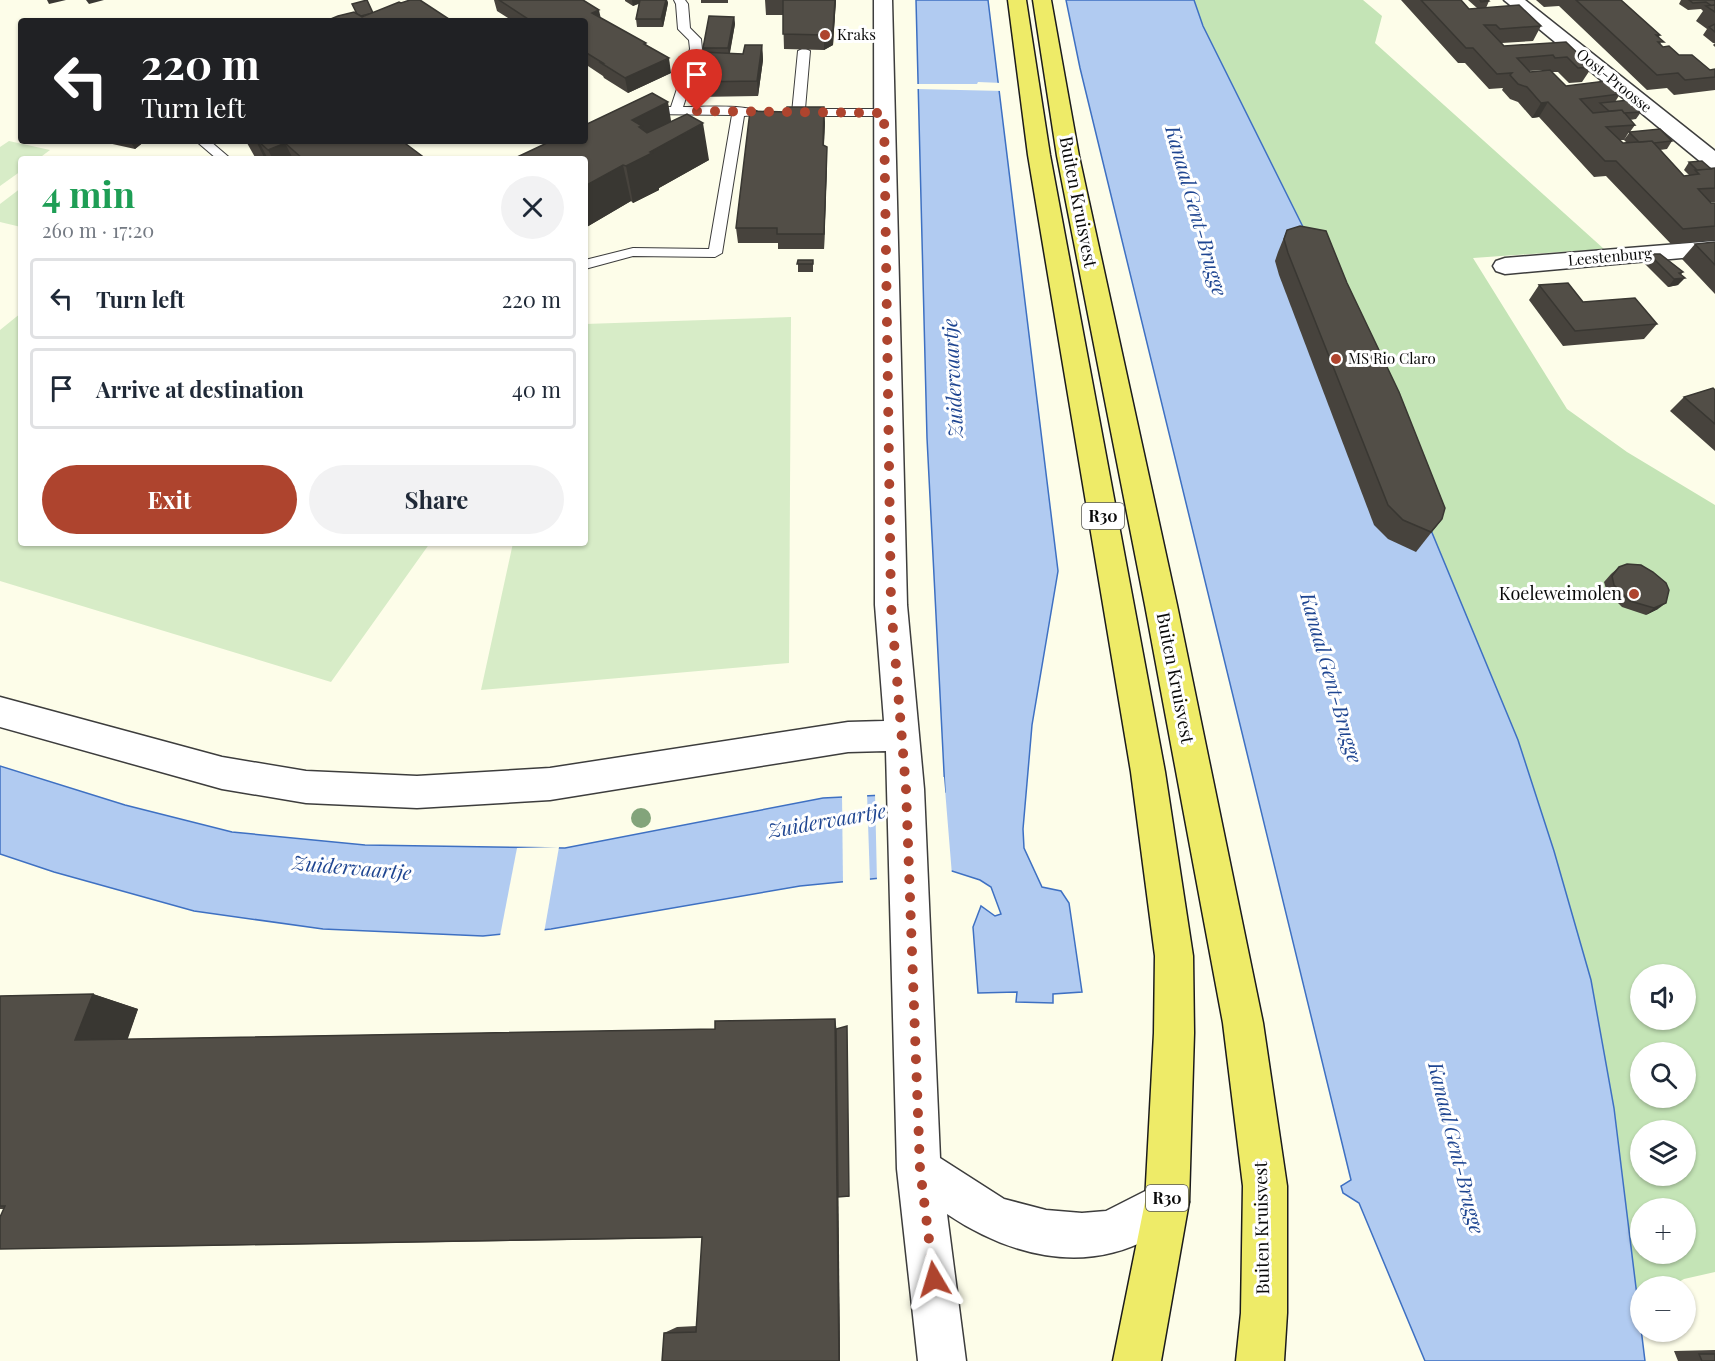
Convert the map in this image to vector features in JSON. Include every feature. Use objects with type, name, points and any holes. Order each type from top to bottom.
[{"type":"main road","name":"Buiten Kruisvest","points":[[1017,0],[1039,155],[1148,772],[1174,956],[1174,1033],[1167,1202],[1137,1361]]},
{"type":"main road","name":"Buiten Kruisvest","points":[[1042,0],[1071,168],[1161,605],[1243,1023],[1265,1186],[1264,1313],[1260,1361]]},
{"type":"street","points":[[883,0],[891,605],[906,789],[920,1169],[942,1361]]},
{"type":"street","name":"Oost-Proosse","points":[[1513,0],[1715,162]]},
{"type":"street","name":"Leestenburg","points":[[1506,266],[1715,248]]},
{"type":"street","points":[[0,712],[222,772],[306,787],[417,792],[550,784],[848,736],[901,736]]},
{"type":"street","points":[[920,1169],[975,1208],[1016,1228],[1055,1235],[1090,1237],[1119,1229],[1167,1202]]},
{"type":"lane","points":[[676,110],[696,49],[694,39],[684,29],[682,4],[679,0]]},
{"type":"lane","points":[[804,51],[792,112],[884,113]]},
{"type":"lane","points":[[646,110],[762,112]]},
{"type":"lane","points":[[588,264],[633,252],[715,253],[739,111]]},
{"type":"lane","points":[[206,144],[221,156]]},
{"type":"green space","points":[[1194,0],[1363,0],[1382,16],[1375,43],[1604,249],[1473,258],[1567,409],[1627,452],[1715,505],[1715,1272],[1696,1276],[1634,1276],[1633,1264],[1696,1264],[1696,1198],[1630,1198],[1630,1240],[1614,1108],[1591,980],[1554,851],[1518,740],[1316,253],[1203,26]]},
{"type":"green space","points":[[9,141],[50,150],[42,156],[18,156],[18,173],[0,186],[0,147]]},
{"type":"green space","points":[[18,190],[18,226],[0,222],[0,204]]},
{"type":"green space","points":[[18,315],[18,546],[428,546],[331,682],[0,581],[0,330]]},
{"type":"green space","points":[[791,317],[789,663],[481,690],[512,546],[588,546],[588,324]]},
{"type":"water","name":"Zuidervaartje","points":[[916,0],[988,0],[1058,571],[1032,725],[1023,829],[1024,848],[1042,887],[1061,891],[1069,903],[1082,992],[1053,994],[1053,1003],[1016,1002],[1017,992],[978,993],[973,927],[981,906],[995,916],[1001,914],[991,887],[980,880],[952,871],[800,886],[551,929],[483,936],[323,929],[194,911],[54,872],[0,854],[0,766],[125,805],[232,832],[365,845],[565,848],[823,798],[945,792],[927,438]]},
{"type":"water","name":"Kanaal Gent-Brugge","points":[[1066,0],[1194,0],[1203,26],[1316,253],[1518,740],[1554,851],[1591,980],[1614,1108],[1630,1239],[1630,1264],[1633,1264],[1635,1276],[1630,1276],[1630,1342],[1643,1342],[1645,1361],[1425,1361],[1359,1203],[1343,1193],[1341,1186],[1351,1180],[1080,68]]},
{"type":"pier","points":[[978,82],[1002,83],[1003,91],[917,89],[917,84],[977,84]]},
{"type":"pier","points":[[940,777],[944,777],[952,875],[877,882],[875,793],[942,790]]},
{"type":"pier","points":[[867,793],[870,882],[843,885],[842,794]]},
{"type":"pier","points":[[559,847],[544,933],[500,936],[517,848]]},
{"type":"building","points":[[367,0],[373,13],[361,16],[357,14],[352,4]]},
{"type":"building","points":[[420,0],[447,18],[333,18],[354,12],[362,17],[401,3]]},
{"type":"building","points":[[499,0],[583,0],[599,10],[592,13],[669,58],[625,78],[588,54],[588,18],[526,18]]},
{"type":"building","points":[[640,0],[666,0],[661,19],[636,19]]},
{"type":"building","points":[[783,0],[835,0],[833,30],[824,35],[783,34]]},
{"type":"building","points":[[1421,0],[1461,0],[1469,9],[1519,5],[1541,26],[1500,29],[1496,25],[1484,25],[1504,46],[1566,42],[1592,67],[1578,68],[1567,57],[1555,58],[1553,55],[1517,58],[1530,72],[1550,70],[1566,86],[1606,81],[1620,94],[1580,99],[1593,113],[1622,110],[1635,125],[1606,127],[1623,143],[1652,141],[1684,176],[1699,174],[1695,170],[1715,168],[1715,188],[1698,189],[1711,203],[1715,203],[1715,226],[1683,229],[1616,161],[1605,161],[1548,102],[1541,103],[1527,87],[1518,84],[1510,75],[1512,73],[1497,74],[1473,48],[1466,48]]},
{"type":"building","points":[[1576,0],[1621,0],[1660,35],[1656,35],[1664,42],[1658,42],[1663,47],[1669,46],[1679,55],[1692,55],[1710,70],[1715,69],[1715,77],[1685,80],[1678,73],[1657,75]]},
{"type":"building","points":[[1689,0],[1715,0],[1715,5],[1712,6],[1706,2],[1693,3]]},
{"type":"building","points":[[1715,5],[1715,12],[1706,6]]},
{"type":"building","points":[[709,16],[734,17],[728,48],[703,48]]},
{"type":"building","points":[[1715,24],[1715,32],[1709,27]]},
{"type":"building","points":[[745,45],[762,45],[757,81],[696,82],[701,52],[743,54]]},
{"type":"building","points":[[652,93],[668,102],[632,120],[642,126],[639,127],[647,133],[687,114],[703,123],[650,152],[652,153],[626,166],[623,165],[588,184],[588,156],[519,156],[545,144],[588,144],[588,124]]},
{"type":"building","points":[[1629,100],[1641,112],[1609,111],[1600,103]]},
{"type":"building","points":[[787,107],[824,107],[823,145],[827,147],[824,234],[777,234],[777,228],[736,228],[750,111],[787,112]]},
{"type":"building","points":[[1660,129],[1672,141],[1639,142],[1629,132]]},
{"type":"building","points":[[261,144],[283,144],[268,150]]},
{"type":"building","points":[[286,144],[406,144],[422,156],[300,156]]},
{"type":"building","points":[[1702,161],[1711,169],[1697,170],[1689,162]]},
{"type":"building","points":[[1300,226],[1326,231],[1347,283],[1399,392],[1445,508],[1442,519],[1431,532],[1403,520],[1388,505],[1288,253],[1284,239],[1287,230]]},
{"type":"building","points":[[1715,242],[1715,265],[1695,244]]},
{"type":"building","points":[[1649,254],[1660,254],[1683,272],[1679,273],[1685,278],[1674,279]]},
{"type":"building","points":[[798,260],[813,260],[813,264],[797,264]]},
{"type":"building","points":[[1568,283],[1583,302],[1635,298],[1657,324],[1575,331],[1539,285]]},
{"type":"building","points":[[1713,388],[1715,390],[1715,424],[1684,397]]},
{"type":"building","name":"Koeleweimolen","points":[[1627,564],[1641,565],[1666,583],[1669,590],[1666,603],[1654,608],[1630,601],[1614,585],[1612,576],[1619,567]]},
{"type":"building","points":[[93,994],[75,1040],[715,1029],[715,1021],[835,1019],[839,1361],[662,1361],[664,1333],[696,1332],[702,1237],[0,1249],[0,1217],[5,1206],[0,1206],[0,996]]},
{"type":"building","points":[[847,1026],[849,1196],[838,1197],[836,1029]]},
{"type":"building","points":[[1699,1354],[1715,1354],[1715,1361],[1702,1361]]},
{"type":"place","name":"Kraks","points":[[825,35]]},
{"type":"place","name":"MS Rio Claro","points":[[1336,359]]},
{"type":"place","name":"Koeleweimolen","points":[[1634,594]]},
{"type":"route","points":[[697,111],[884,113],[891,605],[906,789],[920,1169],[934,1279]]}]
